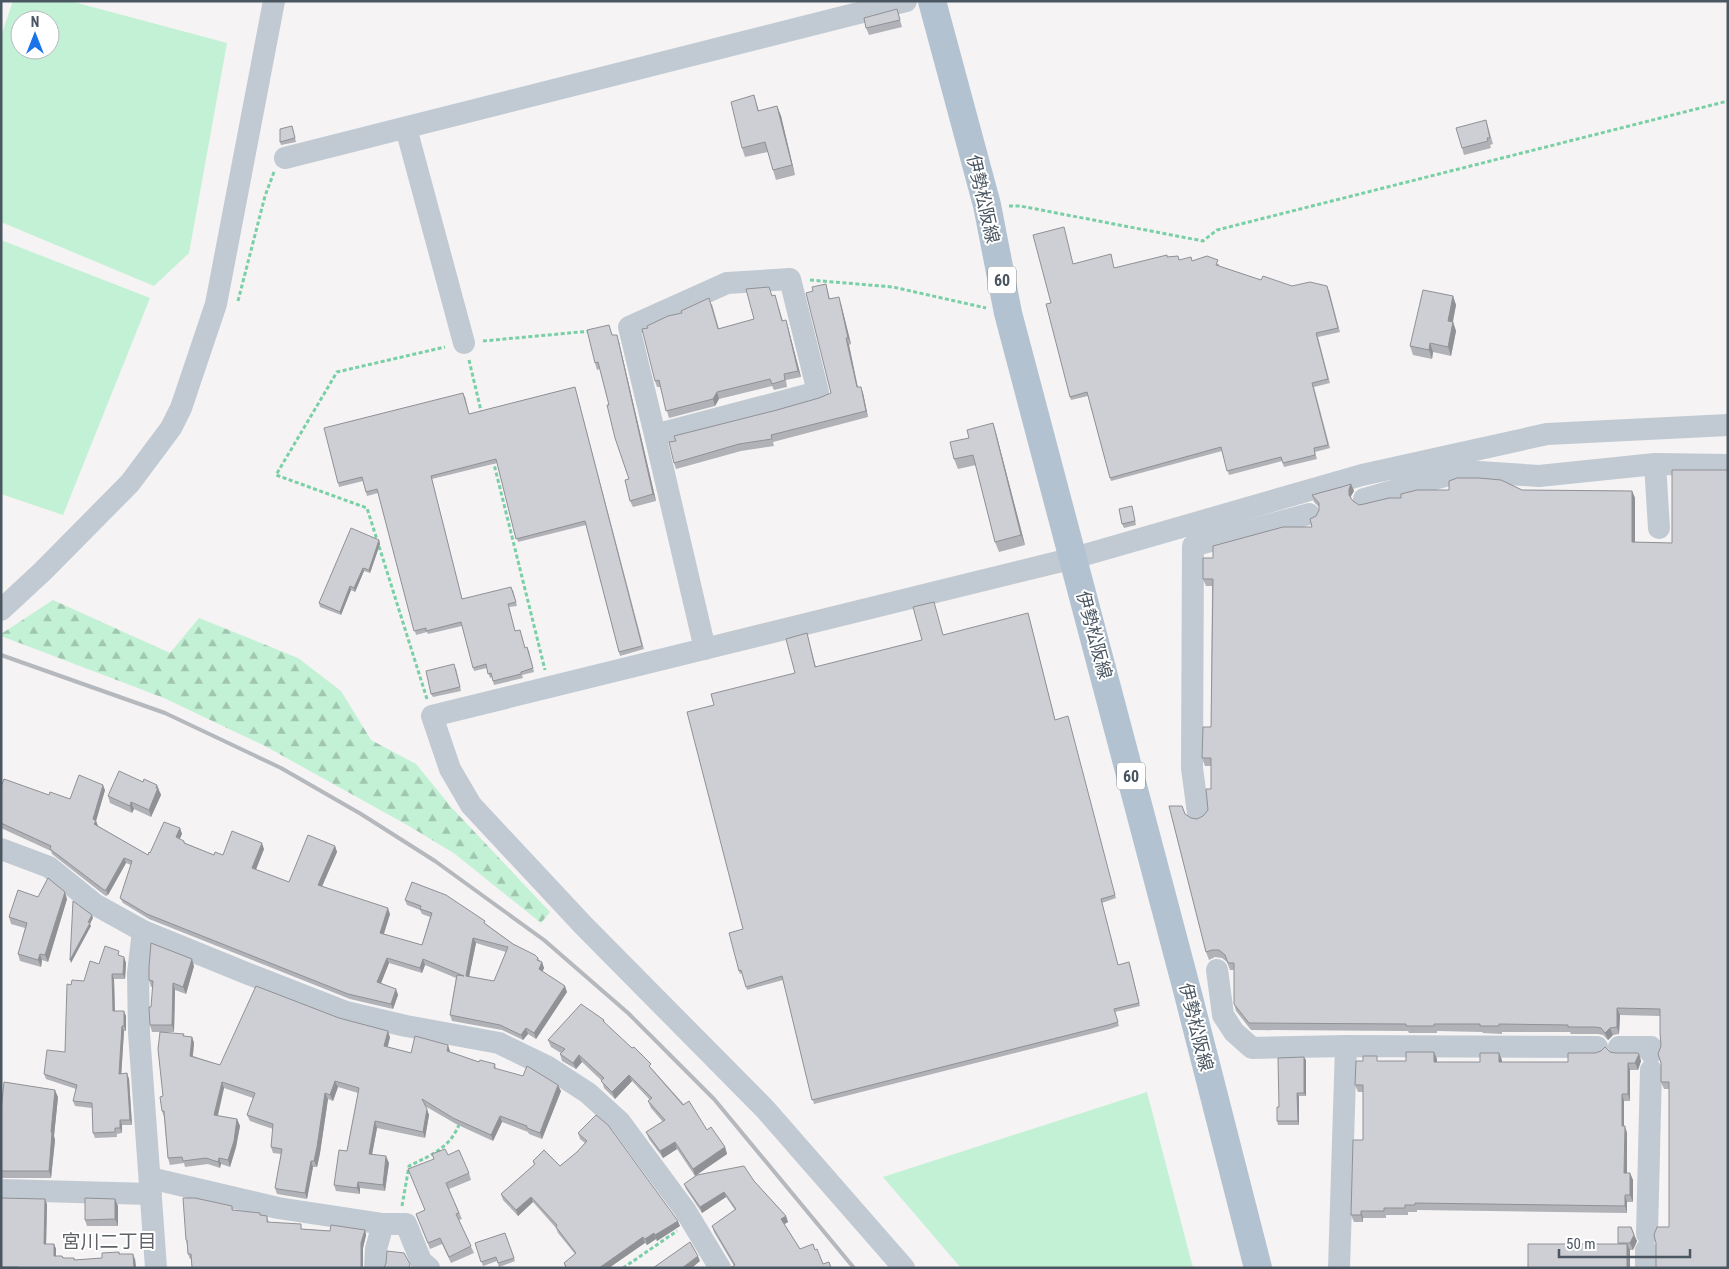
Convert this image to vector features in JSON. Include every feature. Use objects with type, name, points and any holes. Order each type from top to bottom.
[{"type":"main road","name":"伊勢松阪線","points":[[932,1],[987,206],[1008,313],[1074,558],[1258,1268]]},
{"type":"street","points":[[258,1],[258,12],[268,33]]},
{"type":"street","points":[[1,610],[43,571],[130,483],[171,428],[181,408],[216,304],[274,1]]},
{"type":"street","points":[[285,158],[906,1]]},
{"type":"street","points":[[406,128],[464,343]]},
{"type":"street","points":[[655,436],[818,392],[790,279],[727,283],[629,327],[705,649]]},
{"type":"street","points":[[904,1268],[764,1109],[584,926],[471,805],[450,769],[432,716],[1074,558],[1362,475],[1547,434],[1728,425]]},
{"type":"street","points":[[1655,464],[1659,528]]},
{"type":"street","points":[[1364,499],[1463,471],[1540,476],[1655,464],[1728,465]]},
{"type":"street","points":[[1198,814],[1192,768],[1193,546],[1309,514]]},
{"type":"street","points":[[1,849],[49,867],[96,904],[143,930],[346,1012],[499,1044],[548,1067],[588,1092],[620,1122],[692,1221],[720,1268]]},
{"type":"street","points":[[143,930],[138,973],[139,1033],[156,1268]]},
{"type":"street","points":[[1217,970],[1223,1015],[1234,1032],[1252,1048],[1346,1046],[1597,1047]]},
{"type":"street","points":[[1339,1268],[1346,1046]]},
{"type":"street","points":[[1619,1047],[1651,1047],[1646,1251]]},
{"type":"street","points":[[1,1190],[151,1186],[383,1224],[406,1224],[421,1261],[429,1268]]},
{"type":"street","points":[[375,1268],[376,1249],[383,1224]]},
{"type":"path","points":[[987,206],[1020,206],[1203,241],[1217,230],[1728,100]]},
{"type":"path","points":[[790,279],[824,280],[893,287],[1008,313]]},
{"type":"path","points":[[432,716],[368,508],[276,475],[337,372],[464,343],[629,327]]},
{"type":"path","points":[[464,343],[483,419]]},
{"type":"path","points":[[493,458],[550,687]]},
{"type":"path","points":[[383,1224],[400,1215],[409,1166],[438,1152],[457,1131],[464,1113]]},
{"type":"path","points":[[623,1268],[692,1221]]},
{"type":"green space","points":[[13,1],[70,1],[227,43],[189,253],[154,286],[1,222],[1,36]]},
{"type":"green space","points":[[1,240],[150,298],[63,515],[1,494]]},
{"type":"green space","points":[[53,600],[170,653],[199,618],[298,658],[341,691],[371,740],[416,764],[451,807],[550,912],[541,923],[455,854],[409,826],[265,746],[164,698],[1,636],[1,634]]},
{"type":"green space","points":[[1147,1092],[1193,1268],[961,1268],[883,1177]]},
{"type":"building","points":[[897,9],[900,20],[866,28],[864,18]]},
{"type":"building","points":[[754,95],[758,111],[777,106],[792,165],[773,170],[765,142],[742,148],[731,102]]},
{"type":"building","points":[[1486,120],[1490,138],[1487,138],[1488,141],[1462,148],[1456,128]]},
{"type":"building","points":[[292,126],[295,138],[280,142],[280,129]]},
{"type":"building","points":[[1064,227],[1073,264],[1111,254],[1114,268],[1167,255],[1167,257],[1178,256],[1179,260],[1191,257],[1192,261],[1207,256],[1218,260],[1216,265],[1261,280],[1263,276],[1292,286],[1310,282],[1327,286],[1338,328],[1316,333],[1328,379],[1312,383],[1328,445],[1314,448],[1315,455],[1283,463],[1281,457],[1227,471],[1221,447],[1110,478],[1087,392],[1070,397],[1046,304],[1051,303],[1033,235]]},
{"type":"building","points":[[826,284],[829,299],[839,297],[857,387],[861,387],[866,411],[771,435],[772,439],[739,444],[674,463],[669,442],[676,441],[674,436],[777,410],[831,393],[806,293],[813,291],[812,287]]},
{"type":"building","points":[[769,287],[772,296],[775,295],[782,321],[786,320],[798,371],[784,374],[785,380],[772,384],[770,379],[717,392],[713,399],[666,411],[659,380],[655,381],[642,329],[648,328],[647,326],[668,316],[682,313],[681,311],[709,298],[718,329],[754,319],[746,289]]},
{"type":"building","points":[[1423,290],[1453,296],[1448,321],[1453,322],[1448,347],[1430,343],[1429,350],[1410,346]]},
{"type":"building","points":[[609,325],[612,335],[617,335],[653,494],[630,501],[625,480],[629,479],[615,438],[598,362],[595,363],[587,330]]},
{"type":"building","points":[[575,387],[642,646],[619,652],[585,521],[516,539],[496,459],[431,476],[462,599],[511,587],[516,602],[508,604],[515,631],[520,630],[533,668],[521,672],[521,674],[493,681],[491,673],[488,674],[486,664],[473,668],[461,622],[426,631],[426,628],[414,631],[377,489],[366,492],[362,477],[338,483],[324,428],[463,393],[469,414]]},
{"type":"building","points":[[993,423],[1021,535],[995,542],[973,455],[954,459],[950,442],[969,438],[967,430]]},
{"type":"building","points":[[1672,470],[1728,470],[1728,1268],[1656,1268],[1656,1243],[1654,1235],[1657,1227],[1669,1227],[1669,1082],[1661,1082],[1661,1063],[1658,1054],[1661,1046],[1660,1009],[1617,1008],[1617,1027],[1610,1028],[1605,1033],[1601,1028],[1568,1027],[1568,1025],[1499,1024],[1499,1026],[1480,1026],[1480,1024],[1434,1024],[1434,1026],[1406,1026],[1406,1024],[1249,1023],[1234,1004],[1234,963],[1228,963],[1225,955],[1219,950],[1206,952],[1169,806],[1182,806],[1185,814],[1197,819],[1208,810],[1206,789],[1211,789],[1211,758],[1202,758],[1203,727],[1211,727],[1213,579],[1203,579],[1203,558],[1213,558],[1213,546],[1283,527],[1312,527],[1310,519],[1316,516],[1319,510],[1319,503],[1312,495],[1351,484],[1349,495],[1359,505],[1389,498],[1401,498],[1401,494],[1417,490],[1449,490],[1449,481],[1457,478],[1501,480],[1522,490],[1632,491],[1632,542],[1672,543]]},
{"type":"building","points":[[1132,506],[1135,521],[1122,524],[1119,509]]},
{"type":"building","points":[[351,528],[379,540],[369,570],[363,568],[354,588],[350,586],[340,612],[319,603]]},
{"type":"building","points":[[934,602],[943,635],[1028,613],[1055,720],[1068,716],[1115,895],[1101,899],[1118,965],[1129,962],[1139,1003],[1114,1009],[1118,1022],[1108,1025],[812,1100],[782,976],[746,987],[741,970],[739,971],[729,933],[743,929],[687,712],[714,705],[711,694],[795,673],[786,639],[807,633],[815,667],[922,640],[913,607]]},
{"type":"building","points":[[454,664],[460,687],[431,694],[426,671]]},
{"type":"building","points":[[119,771],[143,782],[144,779],[157,785],[156,788],[158,788],[149,810],[131,802],[130,806],[108,796]]},
{"type":"building","points":[[79,775],[103,785],[93,819],[96,821],[94,824],[148,855],[164,822],[180,828],[176,837],[184,841],[184,843],[214,855],[215,852],[223,855],[232,831],[262,843],[252,868],[289,882],[308,835],[335,846],[318,885],[388,908],[380,933],[422,945],[432,913],[420,909],[421,906],[405,900],[412,882],[446,895],[485,921],[484,923],[513,944],[535,955],[538,958],[537,960],[542,962],[539,969],[565,986],[534,1033],[526,1028],[521,1035],[500,1025],[450,1015],[457,975],[464,976],[423,959],[420,968],[387,958],[377,982],[396,989],[391,1004],[348,994],[147,914],[120,898],[132,861],[124,858],[106,890],[104,890],[50,849],[51,846],[1,823],[1,787],[4,779],[49,795],[50,792],[70,799]],"holes":[[[473,938],[508,947],[494,981],[466,976]]]},
{"type":"building","points":[[48,878],[65,892],[45,955],[40,954],[38,960],[18,954],[27,923],[9,917],[18,890],[38,897]]},
{"type":"building","points":[[73,901],[92,915],[88,922],[90,923],[70,960]]},
{"type":"building","points":[[151,943],[192,959],[183,987],[173,983],[172,1025],[150,1025],[149,1007],[151,1007],[153,981],[149,980]]},
{"type":"building","points":[[105,946],[119,951],[118,955],[124,957],[123,974],[112,974],[113,1011],[124,1011],[119,1074],[127,1073],[130,1120],[120,1120],[120,1128],[115,1128],[115,1132],[93,1133],[92,1103],[73,1101],[77,1085],[44,1074],[47,1050],[65,1052],[67,984],[71,985],[72,980],[84,981],[90,961],[99,964]]},
{"type":"building","points":[[256,986],[339,1018],[388,1031],[384,1046],[411,1053],[415,1036],[448,1045],[447,1051],[479,1062],[480,1060],[495,1064],[494,1068],[523,1076],[527,1066],[558,1085],[540,1133],[500,1116],[491,1135],[453,1118],[422,1099],[427,1109],[423,1132],[375,1121],[369,1154],[386,1156],[383,1185],[358,1182],[357,1188],[334,1185],[339,1150],[347,1151],[359,1088],[335,1081],[330,1095],[325,1093],[317,1147],[314,1161],[311,1161],[305,1193],[278,1189],[275,1188],[282,1149],[271,1147],[273,1124],[247,1115],[255,1093],[222,1082],[214,1115],[237,1119],[234,1141],[228,1160],[219,1158],[218,1162],[206,1158],[183,1161],[182,1157],[168,1158],[164,1111],[162,1111],[160,1097],[163,1096],[158,1049],[160,1032],[184,1034],[183,1036],[192,1037],[190,1056],[220,1065]]},
{"type":"building","points":[[581,1004],[604,1020],[632,1048],[634,1047],[651,1064],[649,1066],[683,1105],[689,1101],[707,1130],[711,1127],[725,1147],[693,1169],[675,1142],[660,1151],[646,1132],[665,1120],[648,1101],[652,1098],[629,1075],[612,1092],[601,1081],[604,1078],[579,1055],[573,1063],[560,1054],[565,1049],[548,1040]]},
{"type":"building","points":[[1605,1047],[1610,1052],[1639,1054],[1635,1063],[1628,1063],[1628,1094],[1622,1094],[1622,1126],[1625,1126],[1624,1173],[1630,1173],[1630,1195],[1625,1195],[1625,1206],[1415,1203],[1415,1205],[1405,1205],[1405,1208],[1384,1208],[1384,1211],[1361,1211],[1361,1215],[1351,1215],[1353,1140],[1363,1140],[1363,1085],[1355,1085],[1356,1061],[1363,1061],[1363,1056],[1377,1056],[1377,1061],[1406,1061],[1406,1052],[1434,1052],[1434,1062],[1480,1062],[1480,1053],[1499,1053],[1499,1062],[1568,1062],[1568,1053],[1595,1053]]},
{"type":"building","points":[[1304,1057],[1304,1093],[1297,1093],[1298,1121],[1277,1121],[1277,1107],[1279,1107],[1278,1058]]},
{"type":"building","points":[[4,1082],[55,1090],[49,1171],[1,1171],[1,1110]]},
{"type":"building","points":[[596,1115],[608,1125],[678,1221],[655,1235],[654,1233],[645,1239],[643,1237],[599,1268],[564,1268],[566,1266],[564,1263],[576,1253],[556,1227],[557,1225],[531,1197],[516,1210],[501,1194],[535,1164],[533,1161],[544,1150],[560,1166],[577,1152],[587,1141],[578,1133]]},
{"type":"building","points":[[445,1149],[448,1155],[459,1150],[469,1173],[446,1183],[459,1213],[456,1214],[471,1246],[449,1257],[440,1238],[428,1243],[416,1214],[425,1210],[408,1169],[434,1159],[432,1154]]},
{"type":"building","points":[[744,1166],[754,1181],[786,1216],[781,1219],[800,1249],[813,1244],[823,1264],[829,1262],[831,1268],[730,1268],[735,1265],[712,1226],[736,1209],[724,1192],[700,1207],[684,1184],[697,1175]]},
{"type":"building","points":[[1,1198],[45,1199],[44,1244],[54,1244],[54,1256],[74,1258],[74,1260],[102,1258],[102,1253],[119,1252],[119,1254],[133,1254],[134,1268],[1,1267]]},
{"type":"building","points":[[85,1198],[115,1199],[115,1219],[85,1220]]},
{"type":"building","points":[[183,1198],[195,1198],[232,1206],[232,1210],[260,1213],[260,1215],[267,1216],[267,1222],[301,1224],[301,1229],[330,1231],[331,1225],[365,1230],[361,1243],[361,1268],[192,1268],[191,1254],[188,1254],[186,1240]]},
{"type":"building","points":[[1618,1227],[1631,1227],[1634,1235],[1630,1243],[1618,1243]]},
{"type":"building","points":[[505,1233],[514,1258],[498,1263],[496,1257],[481,1262],[475,1243]]},
{"type":"building","points":[[690,1242],[698,1256],[682,1268],[653,1268]]},
{"type":"building","points":[[1528,1244],[1627,1244],[1627,1268],[1528,1268]]},
{"type":"building","points":[[387,1251],[404,1253],[410,1264],[409,1268],[384,1268]]},
{"type":"railway","points":[[1,655],[165,713],[281,768],[361,814],[435,861],[544,940],[628,1013],[714,1099],[854,1268]]},
{"type":"district","name":"宮川二丁目","points":[[109,1241]]}]
